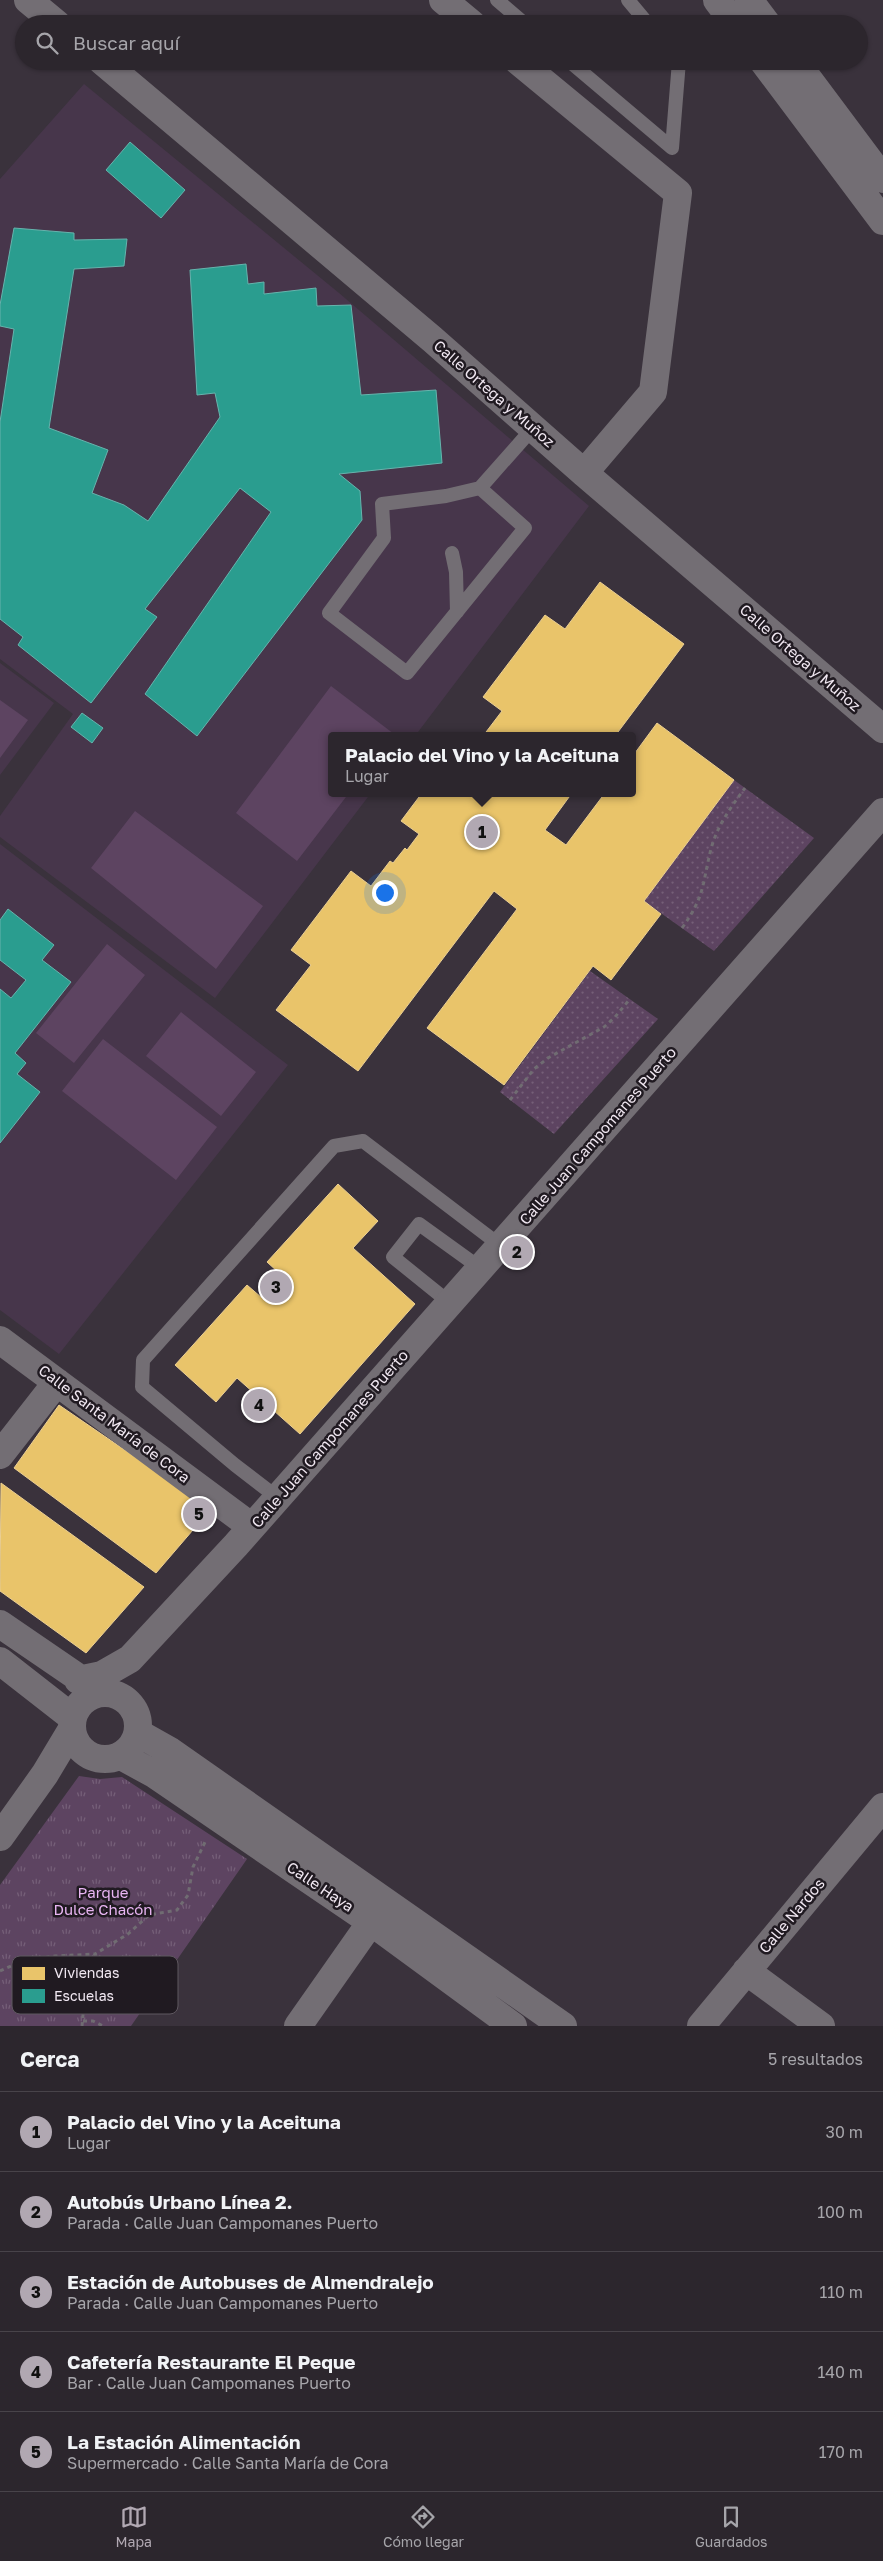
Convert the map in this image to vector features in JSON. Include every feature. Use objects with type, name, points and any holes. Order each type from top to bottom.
[{"type":"street","points":[[442,0],[461,15]]},
{"type":"street","points":[[717,0],[728,15]]},
{"type":"street","points":[[749,0],[760,15]]},
{"type":"street","name":"Calle Ortega y Muñoz","points":[[113,70],[432,339],[584,473],[883,729]]},
{"type":"street","points":[[529,70],[678,193],[653,392],[584,473]]},
{"type":"street","points":[[770,70],[883,221]]},
{"type":"street","points":[[802,70],[883,179]]},
{"type":"street","name":"Calle Juan Campomanes Puerto","points":[[90,1686],[102,1676],[130,1659],[252,1527],[883,812]]},
{"type":"street","name":"Calle Santa María de Cora","points":[[0,1340],[252,1527]]},
{"type":"street","points":[[0,1456],[56,1382]]},
{"type":"street","points":[[0,1624],[90,1686],[121,1695],[132,1705]]},
{"type":"street","points":[[45,1774],[69,1756],[89,1755],[100,1759],[121,1756],[130,1748],[138,1733],[139,1721],[132,1705],[130,1659]]},
{"type":"street","points":[[0,1661],[72,1724],[75,1741],[89,1755]]},
{"type":"street","points":[[0,1837],[45,1774],[72,1724],[81,1702],[90,1696],[90,1686]]},
{"type":"street","points":[[138,1733],[170,1751],[564,2026]]},
{"type":"street","name":"Calle Haya","points":[[121,1756],[154,1774],[371,1922],[513,2026]]},
{"type":"street","name":"Calle Nardos","points":[[701,2026],[883,1807]]},
{"type":"street","points":[[298,2026],[371,1922]]},
{"type":"street","points":[[746,1971],[821,2026]]},
{"type":"lane","points":[[497,0],[514,15]]},
{"type":"lane","points":[[628,0],[640,15]]},
{"type":"lane","points":[[581,70],[672,148],[678,70]]},
{"type":"lane","points":[[480,488],[525,528],[408,673],[329,613],[384,538],[382,504],[446,496],[480,488],[533,428]]},
{"type":"lane","points":[[452,553],[456,572],[457,612]]},
{"type":"lane","points":[[278,1498],[235,1465],[142,1387],[142,1360],[334,1146],[363,1141],[501,1246]]},
{"type":"lane","points":[[450,1303],[393,1257],[419,1224],[480,1268]]},
{"type":"path","points":[[682,928],[700,899],[711,848],[722,820],[745,788]]},
{"type":"path","points":[[510,1100],[534,1069],[548,1058],[604,1027],[616,1018],[630,999]]},
{"type":"path","points":[[55,1956],[95,1954],[128,1934],[149,1915],[176,1910],[188,1895],[193,1867],[209,1834]]},
{"type":"path","points":[[0,1970],[12,1965]]},
{"type":"path","points":[[82,2026],[83,2014]]},
{"type":"path","points":[[83,2020],[92,2020],[103,2026]]},
{"type":"shaded area","points":[[84,84],[339,293],[589,506],[418,732],[328,732],[328,797],[368,797],[215,998],[0,837],[0,816],[73,714],[0,659],[0,179]]},
{"type":"shaded area","points":[[0,663],[54,703],[0,775]]},
{"type":"shaded area","points":[[0,844],[288,1065],[59,1354],[0,1310]]},
{"type":"green space","points":[[331,686],[391,732],[328,732],[328,797],[346,797],[297,861],[236,813]]},
{"type":"green space","points":[[0,700],[28,720],[0,758]]},
{"type":"green space","points":[[734,780],[814,838],[714,951],[644,901]]},
{"type":"green space","points":[[135,811],[263,906],[216,969],[91,868]]},
{"type":"green space","points":[[107,944],[145,975],[74,1063],[36,1033]]},
{"type":"green space","points":[[590,971],[658,1019],[554,1134],[500,1092]]},
{"type":"green space","points":[[181,1012],[256,1072],[221,1116],[146,1056]]},
{"type":"green space","points":[[103,1039],[217,1127],[176,1180],[62,1091]]},
{"type":"green space","name":"Parque Dulce Chacón","points":[[79,1776],[100,1779],[122,1777],[247,1859],[178,1958],[178,1956],[12,1956],[12,2014],[139,2014],[131,2026],[0,2026],[0,1885]]},
{"type":"building: Viviendas","points":[[600,582],[684,644],[618,732],[486,732],[502,711],[483,697],[545,615],[565,629]]},
{"type":"building: Viviendas","points":[[657,723],[734,780],[644,901],[661,914],[611,980],[593,966],[504,1085],[427,1028],[517,909],[494,891],[358,1071],[276,1010],[311,965],[291,950],[351,871],[371,886],[390,861],[393,863],[405,848],[407,850],[419,834],[401,821],[419,797],[569,797],[545,830],[566,845],[602,797],[636,797],[636,752]]},
{"type":"building: Viviendas","points":[[338,1184],[378,1221],[353,1248],[415,1304],[300,1434],[237,1378],[216,1402],[175,1365],[247,1285],[269,1304],[289,1282],[267,1262]]},
{"type":"building: Viviendas","points":[[59,1405],[211,1509],[156,1573],[14,1468]]},
{"type":"building: Viviendas","points":[[1,1483],[144,1587],[86,1653],[0,1591]]},
{"type":"building: Escuelas","points":[[130,142],[185,190],[161,218],[106,170]]},
{"type":"building: Escuelas","points":[[14,228],[74,233],[74,240],[127,239],[124,266],[74,269],[49,428],[108,450],[92,493],[124,505],[148,521],[220,417],[215,393],[197,395],[190,270],[246,264],[248,284],[264,282],[264,294],[316,288],[317,306],[351,305],[361,395],[436,390],[442,463],[339,474],[360,491],[362,520],[197,736],[145,694],[271,512],[240,488],[145,609],[157,617],[91,703],[18,645],[23,637],[0,619],[0,422],[14,329],[0,326],[0,305]]},
{"type":"building: Escuelas","points":[[82,713],[103,728],[92,743],[71,727]]},
{"type":"building: Escuelas","points":[[8,909],[54,945],[42,960],[71,982],[15,1053],[26,1063],[17,1074],[40,1092],[0,1143],[0,989],[11,998],[26,980],[0,960],[0,920]]},
{"type":"place","name":"Palacio del Vino y la Aceituna","points":[[482,832]]},
{"type":"place","name":"Autobús Urbano Línea 2.","points":[[517,1252]]},
{"type":"place","name":"Estación de Autobuses de Almendralejo","points":[[276,1287]]},
{"type":"place","name":"Cafetería Restaurante El Peque","points":[[259,1405]]},
{"type":"place","name":"La Estación Alimentación","points":[[199,1514]]}]
